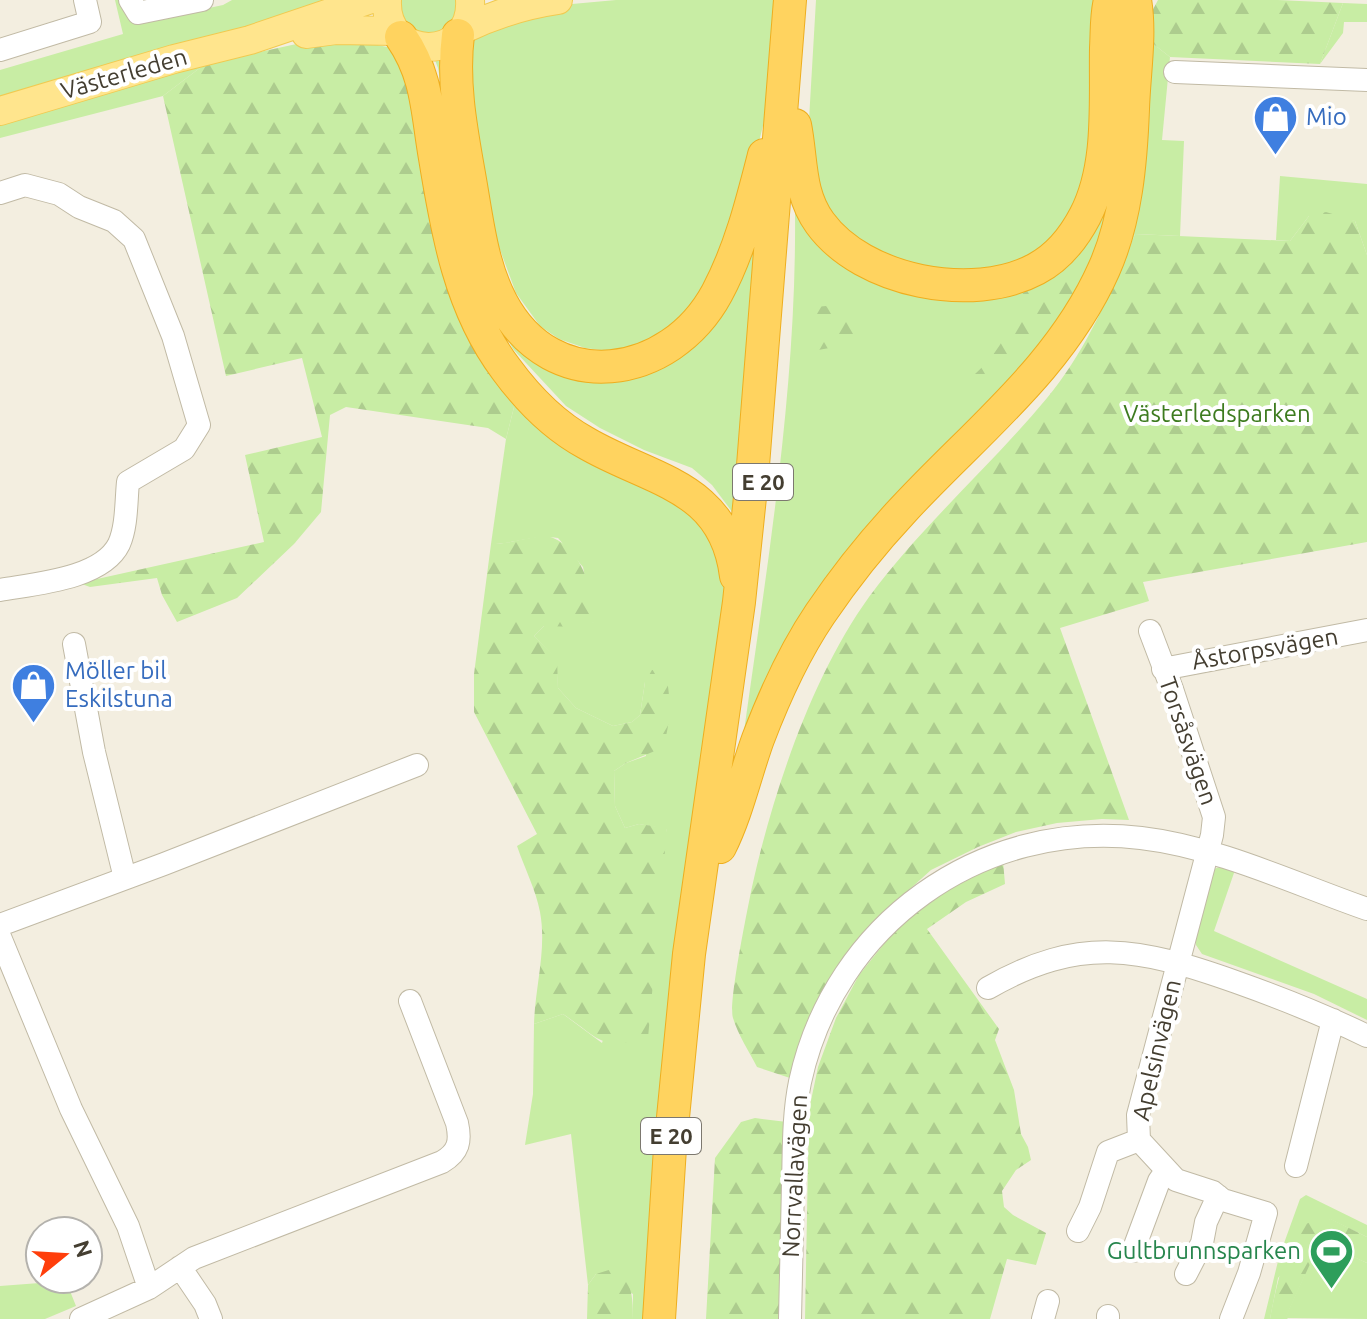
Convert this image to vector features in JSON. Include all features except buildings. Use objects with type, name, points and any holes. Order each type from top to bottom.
[{"type":"highway","name":"E 20","points":[[790,0],[794,34]]},
{"type":"highway","name":"E 20","points":[[676,1319],[685,1173],[763,485],[788,109],[794,34],[801,0]]},
{"type":"highway","name":"E 20","points":[[788,109],[799,144],[803,187],[808,203],[829,235],[843,248],[875,267],[941,283],[974,285],[1018,277],[1038,268],[1059,252],[1074,235],[1094,196],[1104,136],[1110,0]]},
{"type":"highway","name":"E 20","points":[[720,847],[732,822],[759,738],[818,617],[903,509],[1016,398],[1051,357],[1106,267],[1118,231],[1127,187],[1132,128],[1135,0]]},
{"type":"highway","name":"E 20","points":[[461,32],[457,94],[483,251],[491,279],[503,305],[529,337],[561,358],[586,366],[622,366],[662,352],[689,331],[704,312],[716,294],[738,245],[770,132],[788,109]]},
{"type":"highway","name":"E 20","points":[[398,34],[414,56],[424,81],[450,239],[460,279],[481,330],[531,401],[555,422],[585,443],[679,486],[705,507],[730,546],[739,602]]},
{"type":"highway","name":"E 20","points":[[659,1319],[670,1148],[689,954],[739,602],[788,109]]},
{"type":"main road","name":"Västerleden","points":[[0,111],[145,67],[250,40],[368,0]]},
{"type":"main road","points":[[387,0],[387,13],[398,34]]},
{"type":"main road","points":[[461,32],[470,14],[470,0]]},
{"type":"main road","points":[[461,32],[499,13],[558,0]]},
{"type":"main road","name":"Västerleden","points":[[250,40],[336,30],[398,34],[418,46],[434,47],[446,44],[461,32]]},
{"type":"street","points":[[0,50],[90,22],[85,0]]},
{"type":"street","points":[[130,0],[138,13],[202,0]]},
{"type":"street","points":[[1175,72],[1367,80]]},
{"type":"street","points":[[0,193],[25,185],[59,194],[79,207],[114,221],[134,239],[173,336],[199,425],[184,449],[128,482],[124,530],[118,547],[106,560],[94,569],[71,576],[0,590]]},
{"type":"street","name":"Åstorpsvägen","points":[[1163,669],[1367,630]]},
{"type":"street","name":"Torsåsvägen","points":[[1150,631],[1212,804],[1214,825],[1207,852]]},
{"type":"street","points":[[74,644],[94,752],[125,878]]},
{"type":"street","points":[[0,925],[417,765]]},
{"type":"street","name":"Norrvallavägen","points":[[790,1319],[794,1145],[799,1085],[815,1032],[829,1000],[872,938],[900,910],[930,887],[957,872],[1019,847],[1067,838],[1114,836],[1142,838],[1207,852],[1367,909]]},
{"type":"street","name":"Apelsinvägen","points":[[1139,1140],[1138,1115],[1207,852]]},
{"type":"street","points":[[0,937],[71,1109],[128,1226],[149,1288]]},
{"type":"street","name":"Apelsinvägen","points":[[988,988],[1026,969],[1088,952],[1127,952],[1178,961],[1367,1036]]},
{"type":"street","points":[[81,1319],[149,1288],[187,1263],[442,1162],[453,1154],[460,1139],[457,1123],[410,1001]]},
{"type":"street","points":[[1296,1166],[1333,1020]]},
{"type":"street","points":[[1078,1231],[1090,1207],[1108,1152],[1139,1140],[1176,1180],[1213,1192],[1223,1200],[1266,1213],[1249,1273],[1231,1319]]},
{"type":"street","points":[[1133,1251],[1159,1181],[1166,1171]]},
{"type":"street","points":[[1186,1274],[1202,1243],[1206,1222],[1218,1196]]},
{"type":"street","points":[[187,1263],[211,1319]]},
{"type":"green space","points":[[115,0],[124,0],[153,20],[223,5],[232,0],[344,0],[0,97],[0,70],[123,34]]},
{"type":"green space","points":[[400,0],[458,0],[447,27],[426,35],[407,25],[401,14]]},
{"type":"green space","points":[[616,0],[778,0],[770,97],[746,195],[729,242],[691,310],[656,336],[608,351],[585,348],[559,339],[540,326],[516,293],[495,236],[466,72],[471,41],[480,30],[550,6]]},
{"type":"green space","points":[[816,0],[1094,0],[1092,167],[1055,240],[1009,266],[963,270],[935,268],[881,257],[838,229],[811,177],[807,154]]},
{"type":"green space","points":[[1158,0],[1343,3],[1320,64],[1170,57],[1147,39],[1150,15]]},
{"type":"green space","points":[[1343,3],[1367,4],[1367,22],[1344,22],[1343,33],[1320,64]]},
{"type":"green space","points":[[333,36],[402,50],[515,403],[506,439],[488,428],[346,407],[330,415],[321,512],[294,544],[237,598],[177,622],[162,595],[157,578],[90,587],[79,583],[264,542],[245,455],[322,437],[302,358],[226,376],[163,96],[205,64]]},
{"type":"green space","points":[[1147,39],[1170,57],[1162,140],[1184,141],[1180,236],[1135,234],[1116,280]]},
{"type":"green space","points":[[445,51],[513,329],[638,371],[761,219],[736,517],[712,485],[692,468],[644,450],[600,428],[566,406],[513,349],[492,310],[466,231],[438,68],[433,55]]},
{"type":"green space","points":[[205,64],[163,96],[0,138],[0,123]]},
{"type":"green space","points":[[1122,149],[1099,248],[1043,348],[889,507],[738,775],[777,494],[790,353],[795,212],[820,245],[1021,285]]},
{"type":"green space","points":[[1280,176],[1367,184],[1367,255],[1355,221],[1309,216],[1290,241],[1276,240]]},
{"type":"green space","name":"Västerledsparken","points":[[1326,212],[1355,221],[1367,255],[1367,542],[1143,582],[1149,601],[1060,628],[1129,820],[1057,823],[1016,832],[931,870],[880,916],[835,971],[793,1079],[757,1067],[738,1031],[732,1009],[752,887],[771,813],[797,736],[812,698],[848,628],[911,545],[1061,380],[1097,319],[1135,234],[1290,241],[1309,216]]},
{"type":"green space","points":[[1074,267],[1079,275],[1073,294],[1053,329],[1008,373],[976,395],[969,394],[968,380],[1000,346],[1024,292]]},
{"type":"green space","points":[[826,306],[856,326],[858,338],[841,346],[818,350],[811,339],[815,307]]},
{"type":"green space","points":[[515,403],[682,501],[717,539],[727,595],[650,1319],[633,1319],[633,1294],[596,1274],[588,1285],[571,1134],[525,1145],[533,1094],[534,1024],[563,1014],[602,1043],[667,829],[639,824],[625,828],[615,806],[614,771],[646,756],[645,682],[640,715],[632,722],[613,726],[576,708],[558,688],[556,658],[534,636],[544,626],[594,622],[583,567],[558,538],[541,537],[491,544],[506,439]]},
{"type":"green space","points":[[546,536],[568,548],[583,570],[592,596],[595,622],[578,627],[544,626],[534,636],[557,658],[558,688],[576,708],[613,726],[632,722],[640,715],[645,682],[652,670],[664,670],[668,689],[669,720],[662,748],[614,771],[615,806],[625,828],[639,824],[667,828],[648,1038],[632,1041],[609,1043],[601,1040],[563,1014],[534,1024],[542,926],[536,895],[517,846],[537,834],[474,712],[474,674],[491,544]]},
{"type":"green space","points":[[1003,861],[1005,884],[966,902],[927,929],[999,1029],[995,1040],[1014,1090],[1021,1134],[1031,1160],[1016,1170],[1002,1191],[1004,1207],[1046,1233],[1036,1265],[1007,1259],[990,1319],[805,1319],[809,1110],[818,1067],[836,1018],[859,975],[896,929],[934,895]]},
{"type":"green space","points":[[1225,865],[1235,870],[1214,931],[1367,999],[1367,1020],[1314,994],[1202,954],[1196,945],[1195,934],[1214,869]]},
{"type":"green space","points":[[755,1118],[787,1122],[783,1319],[706,1319],[715,1158],[741,1122]]},
{"type":"green space","points":[[1306,1195],[1367,1225],[1367,1237],[1330,1219],[1278,1278],[1270,1319],[1264,1319],[1279,1257],[1300,1199]]},
{"type":"green space","points":[[1331,1219],[1367,1237],[1367,1263],[1320,1242],[1286,1317],[1288,1319],[1270,1319],[1281,1271],[1295,1236],[1308,1223]]},
{"type":"green space","name":"Gultbrunnsparken","points":[[1320,1241],[1367,1263],[1367,1319],[1285,1318]]},
{"type":"green space","points":[[612,1269],[628,1283],[633,1319],[587,1319],[588,1285],[596,1274]]},
{"type":"green space","points":[[24,1284],[24,1295],[72,1295],[76,1306],[45,1319],[0,1319],[0,1286]]},
{"type":"place","name":"Mio","points":[[1275,156]]},
{"type":"place","name":"Möller bil Eskilstuna","points":[[34,724]]},
{"type":"place","name":"Gultbrunnsparken","points":[[1332,1290]]}]
